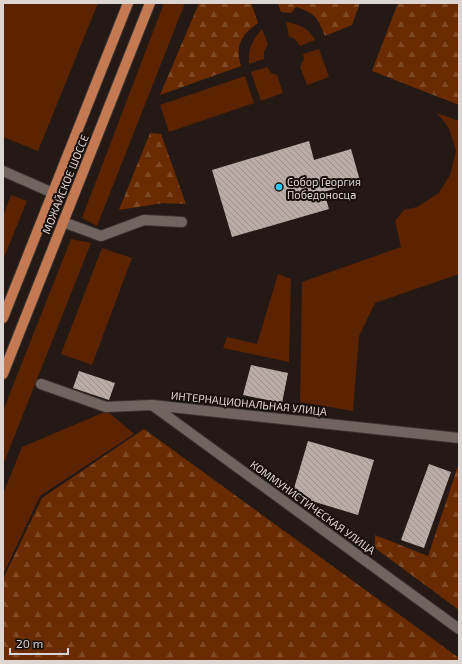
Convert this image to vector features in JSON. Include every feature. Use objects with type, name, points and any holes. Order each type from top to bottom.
[{"type":"main road","name":"МОЖАЙСКОЕ ШОССЕ","points":[[3,318],[128,3]]},
{"type":"main road","name":"МОЖАЙСКОЕ ШОССЕ","points":[[3,374],[150,3]]},
{"type":"street","points":[[3,170],[53,193]]},
{"type":"street","points":[[63,222],[101,236],[144,220],[182,222]]},
{"type":"street","name":"ИНТЕРНАЦИОНАЛЬНАЯ УЛИЦА","points":[[41,384],[106,407],[152,405],[459,438]]},
{"type":"street","name":"КОММУНИСТИЧЕСКАЯ УЛИЦА","points":[[152,405],[459,629]]},
{"type":"shaded area","points":[[3,3],[98,3],[38,151],[3,137]]},
{"type":"shaded area","points":[[164,3],[185,3],[97,226],[82,218]]},
{"type":"shaded area","points":[[286,22],[303,27],[310,32],[315,40],[300,46],[294,38],[289,37]]},
{"type":"shaded area","points":[[262,29],[268,44],[264,52],[264,59],[249,64],[251,45]]},
{"type":"shaded area","points":[[319,49],[329,77],[307,85],[300,67],[304,59],[303,54]]},
{"type":"shaded area","points":[[267,67],[271,73],[277,75],[283,93],[261,101],[251,72]]},
{"type":"shaded area","points":[[245,76],[254,103],[169,132],[160,105]]},
{"type":"shaded area","points":[[437,113],[459,121],[459,274],[375,303],[359,336],[353,411],[300,402],[302,282],[401,247],[395,221],[404,210],[417,207],[439,193],[450,175],[456,151],[449,128]]},
{"type":"shaded area","points":[[11,195],[27,201],[3,260],[3,216]]},
{"type":"shaded area","points":[[71,239],[91,243],[3,465],[3,411]]},
{"type":"shaded area","points":[[102,248],[132,258],[92,365],[61,354]]},
{"type":"shaded area","points":[[278,274],[291,279],[289,362],[223,348],[227,337],[257,344]]},
{"type":"shaded area","points":[[107,411],[134,434],[40,496],[3,575],[3,494],[22,447]]},
{"type":"green space","points":[[199,3],[251,3],[258,23],[247,32],[239,46],[239,59],[241,66],[160,95]]},
{"type":"green space","points":[[278,3],[360,3],[352,25],[325,36],[318,20],[312,14],[296,7],[291,13],[281,12]]},
{"type":"green space","points":[[398,3],[459,3],[459,105],[372,71]]},
{"type":"green space","points":[[150,133],[161,134],[186,204],[163,203],[119,210]]},
{"type":"green space","points":[[144,429],[459,658],[459,661],[3,661],[3,579],[42,498]]},
{"type":"green space","points":[[459,463],[459,610],[375,548],[375,535],[428,556]]},
{"type":"building","name":"Собор Георгия Победоносца","points":[[309,141],[314,160],[351,149],[360,181],[324,192],[329,209],[232,237],[212,170]]},
{"type":"building","points":[[251,365],[288,373],[282,403],[243,395]]},
{"type":"building","points":[[79,371],[115,383],[109,400],[73,388]]},
{"type":"building","points":[[308,441],[374,460],[358,515],[292,495]]},
{"type":"building","points":[[429,464],[451,472],[424,548],[401,540]]},
{"type":"place","name":"Собор Георгия Победоносца","points":[[279,187]]}]
